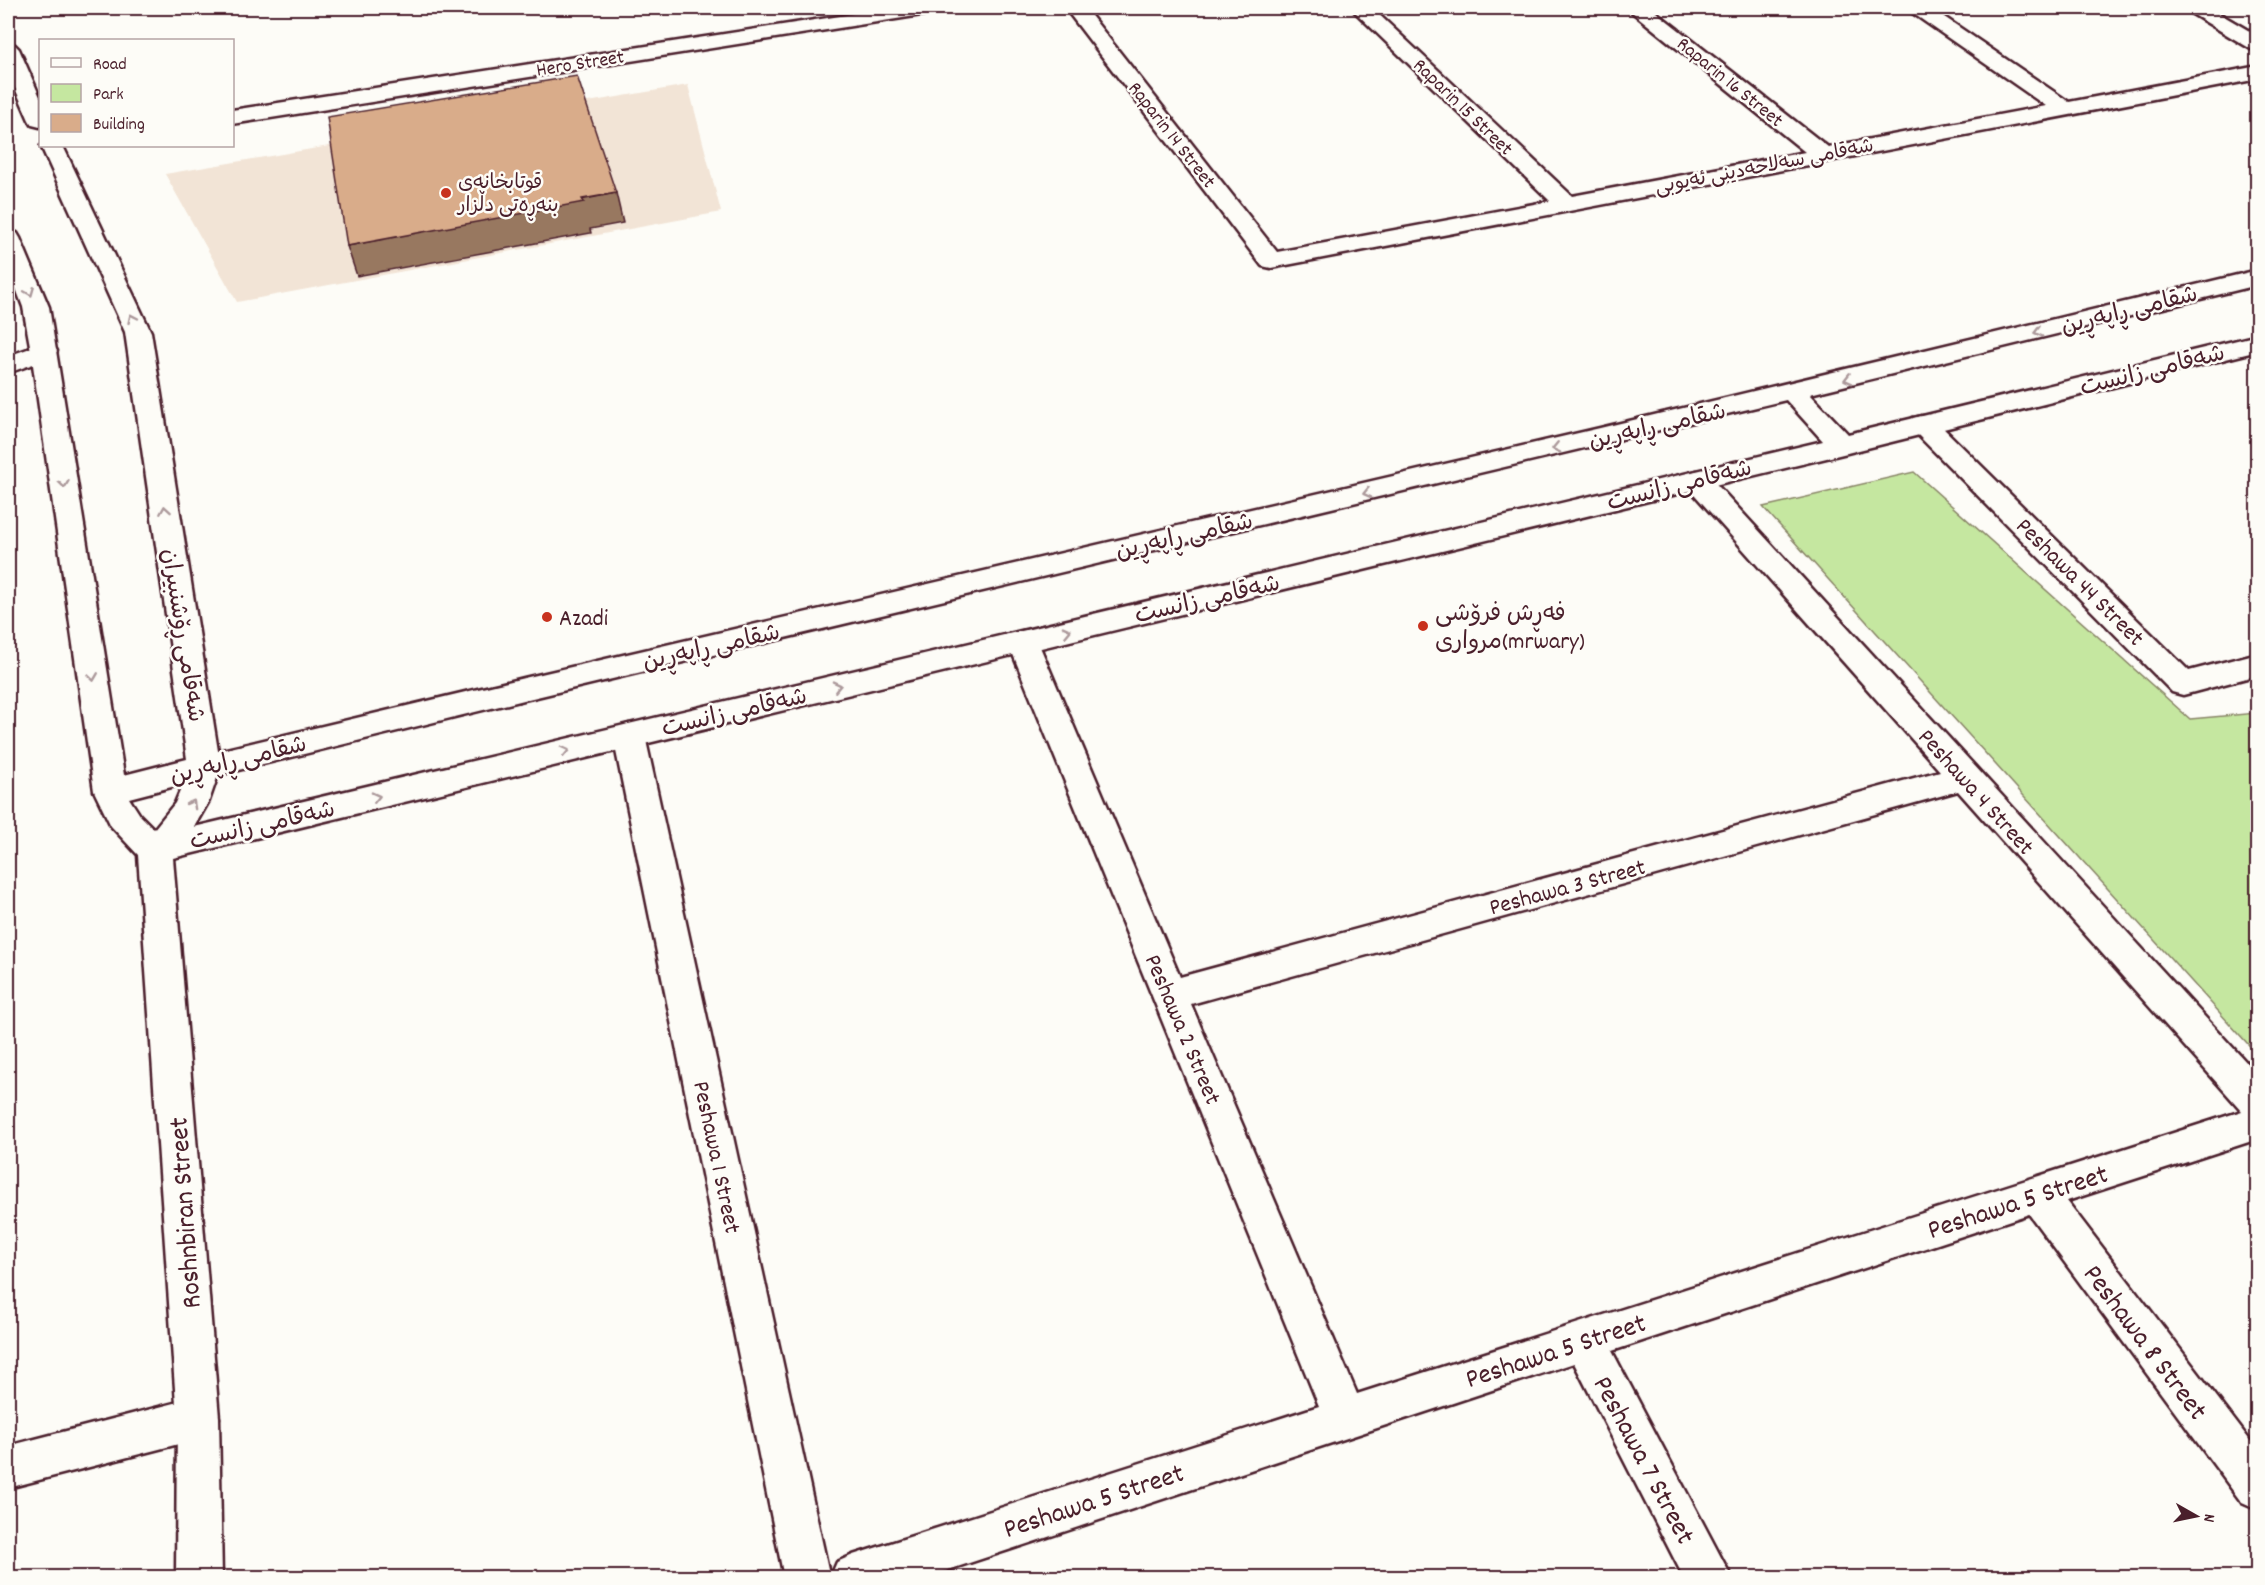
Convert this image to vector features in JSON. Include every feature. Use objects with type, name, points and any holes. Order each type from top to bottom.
[{"type":"street","name":"Hero Street","points":[[234,117],[915,8]]},
{"type":"street","name":"Raparin 14 Street","points":[[1075,8],[1271,261]]},
{"type":"street","name":"Raparin 15 Street","points":[[1361,8],[1567,204]]},
{"type":"street","name":"Raparin 16 Street","points":[[1639,8],[1822,154]]},
{"type":"street","points":[[1918,8],[2062,107]]},
{"type":"street","points":[[2196,8],[2258,45]]},
{"type":"street","points":[[8,49],[39,118]]},
{"type":"street","name":"شەقامی سەلاحەدینی ئەیوبی","points":[[1271,261],[2062,107],[2252,78]]},
{"type":"street","name":"شەقامی ڕۆشنبیران","points":[[53,147],[138,332],[204,766],[201,787],[191,808],[176,829],[156,849]]},
{"type":"street","points":[[8,238],[36,307],[110,791],[116,808],[126,823],[139,837],[156,849]]},
{"type":"street","name":"شقامی ڕاپەڕین","points":[[110,791],[204,766],[1793,392],[2258,278]]},
{"type":"street","name":"شەقامی زانست","points":[[156,849],[1843,445],[2258,343]]},
{"type":"street","points":[[8,365],[44,351]]},
{"type":"street","points":[[1793,392],[1843,445]]},
{"type":"street","name":"Peshawa 44 Street","points":[[1923,424],[2183,684],[2258,664]]},
{"type":"street","name":"Peshawa 4 Street","points":[[1697,480],[2258,1102]]},
{"type":"street","name":"Peshawa 2 Street","points":[[1023,642],[1345,1417]]},
{"type":"street","name":"Peshawa 1 Street","points":[[629,736],[807,1578]]},
{"type":"street","name":"Peshawa 3 Street","points":[[1170,995],[1964,777]]},
{"type":"street","name":"Roshnbiran Street","points":[[156,849],[198,1418],[199,1578]]},
{"type":"street","name":"Peshawa 5 Street","points":[[853,1578],[2258,1122]]},
{"type":"street","name":"Peshawa 8 Street","points":[[2037,1193],[2258,1488]]},
{"type":"street","name":"Peshawa 7 Street","points":[[1584,1340],[1708,1578]]},
{"type":"street","points":[[8,1467],[198,1418]]},
{"type":"shaded area","name":"قوتابخانەی بنەڕەتی دڵزار","points":[[688,85],[721,212],[237,302],[165,174]]},
{"type":"green space","points":[[1914,472],[2190,719],[2257,713],[2257,1054],[1763,507]]},
{"type":"building","points":[[577,76],[616,193],[582,199],[584,202],[347,246],[327,117]]},
{"type":"place","name":"قوتابخانەی بنەڕەتی دڵزار","points":[[446,193]]},
{"type":"place","name":"Azadi","points":[[547,617]]},
{"type":"place","name":"فەڕش فرۆشی مرواری(mrwary)","points":[[1423,626]]}]
